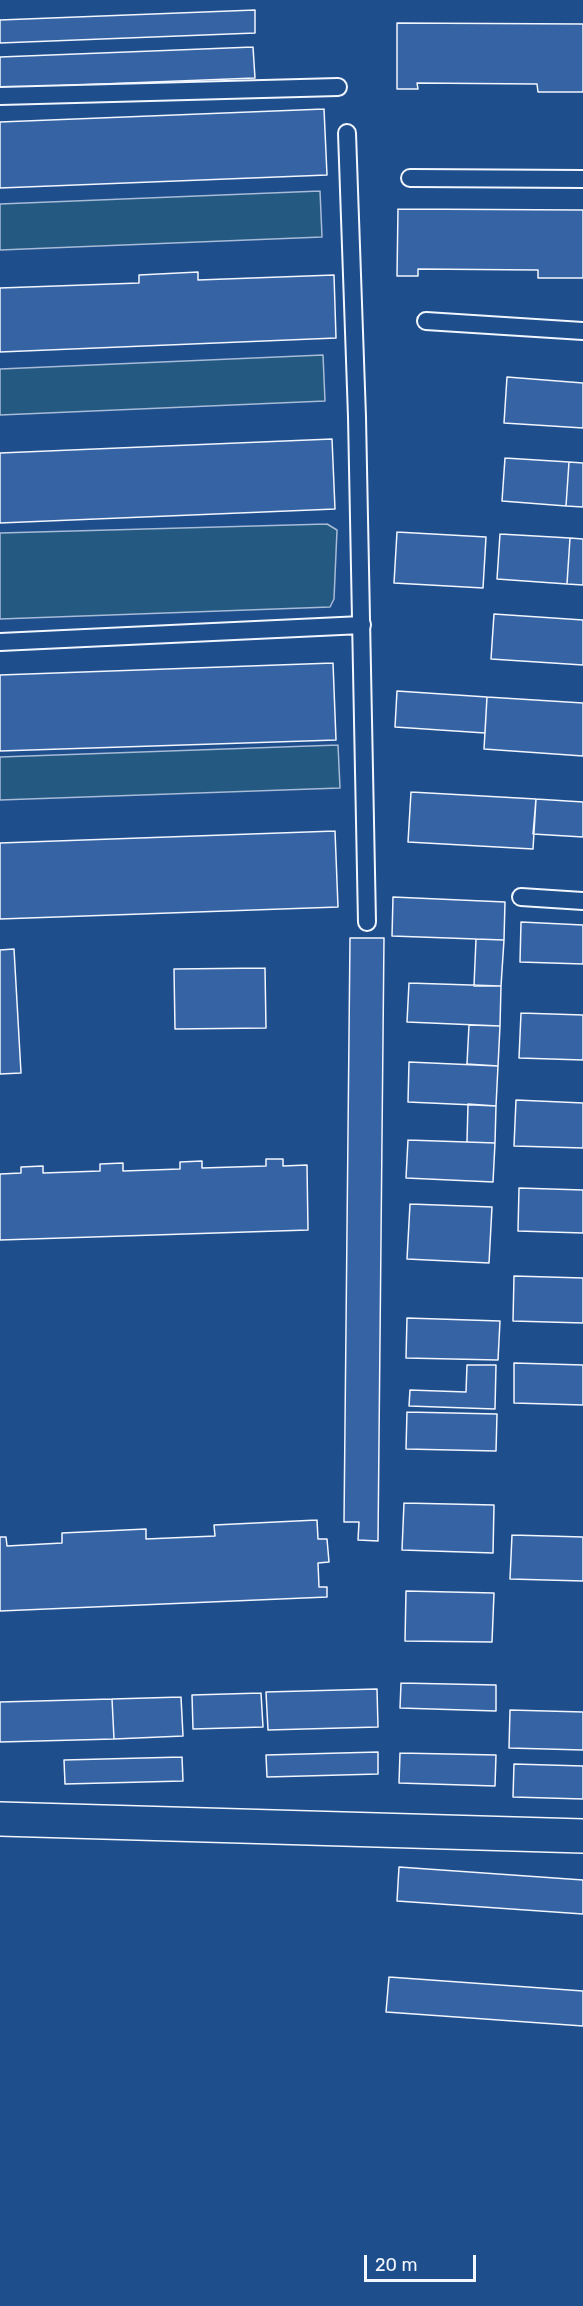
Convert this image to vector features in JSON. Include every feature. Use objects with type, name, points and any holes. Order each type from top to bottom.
[{"type":"street","points":[[0,1819],[583,1836]]},
{"type":"lane","points":[[0,96],[338,87]]},
{"type":"lane","points":[[348,133],[362,625],[367,922]]},
{"type":"lane","points":[[411,178],[583,179]]},
{"type":"lane","points":[[426,321],[583,330]]},
{"type":"lane","points":[[0,642],[362,625]]},
{"type":"lane","points":[[521,897],[583,901]]},
{"type":"shaded area","points":[[320,191],[322,237],[0,250],[0,204]]},
{"type":"shaded area","points":[[323,355],[325,401],[0,415],[0,369]]},
{"type":"shaded area","points":[[327,524],[337,530],[334,599],[330,607],[0,619],[0,533]]},
{"type":"shaded area","points":[[338,745],[340,788],[0,800],[0,757]]},
{"type":"building","points":[[255,10],[255,33],[0,43],[0,20]]},
{"type":"building","points":[[397,23],[583,24],[583,92],[538,92],[537,84],[417,83],[418,89],[397,89]]},
{"type":"building","points":[[253,47],[255,78],[0,88],[0,57]]},
{"type":"building","points":[[324,109],[327,175],[0,188],[0,122]]},
{"type":"building","points":[[398,209],[583,210],[583,278],[538,278],[538,270],[418,269],[418,276],[397,276]]},
{"type":"building","points":[[198,272],[198,280],[334,275],[336,338],[0,352],[0,288],[139,283],[139,275]]},
{"type":"building","points":[[507,377],[583,383],[583,428],[504,423]]},
{"type":"building","points":[[332,439],[335,509],[0,523],[0,453]]},
{"type":"building","points":[[505,458],[569,462],[566,506],[502,501]]},
{"type":"building","points":[[569,462],[583,463],[583,507],[566,506]]},
{"type":"building","points":[[397,532],[486,537],[483,588],[394,583]]},
{"type":"building","points":[[500,534],[570,538],[567,584],[497,579]]},
{"type":"building","points":[[570,538],[583,539],[583,585],[567,584]]},
{"type":"building","points":[[494,614],[583,620],[583,665],[491,659]]},
{"type":"building","points":[[333,663],[336,740],[0,751],[0,675]]},
{"type":"building","points":[[397,691],[487,697],[485,733],[395,727]]},
{"type":"building","points":[[487,697],[583,703],[583,756],[484,749]]},
{"type":"building","points":[[411,792],[536,799],[533,849],[408,842]]},
{"type":"building","points":[[536,799],[583,802],[583,837],[533,834]]},
{"type":"building","points":[[335,831],[338,907],[0,919],[0,843]]},
{"type":"building","points":[[393,897],[505,902],[504,940],[392,936]]},
{"type":"building","points":[[521,922],[583,925],[583,964],[520,962]]},
{"type":"building","points":[[350,938],[384,938],[378,1541],[358,1540],[359,1522],[344,1522]]},
{"type":"building","points":[[476,939],[504,940],[501,986],[474,986]]},
{"type":"building","points":[[14,949],[21,1073],[0,1074],[0,950]]},
{"type":"building","points":[[265,968],[266,1028],[175,1029],[174,969]]},
{"type":"building","points":[[409,983],[501,986],[500,1026],[407,1022]]},
{"type":"building","points":[[521,1013],[583,1015],[583,1060],[519,1058]]},
{"type":"building","points":[[469,1025],[500,1026],[498,1066],[467,1064]]},
{"type":"building","points":[[409,1062],[498,1066],[496,1106],[408,1102]]},
{"type":"building","points":[[516,1100],[583,1103],[583,1148],[514,1146]]},
{"type":"building","points":[[468,1104],[496,1106],[495,1143],[467,1142]]},
{"type":"building","points":[[408,1140],[495,1143],[493,1182],[406,1178]]},
{"type":"building","points":[[266,1159],[283,1159],[283,1166],[307,1165],[308,1230],[0,1240],[0,1174],[21,1173],[21,1167],[43,1166],[43,1173],[100,1171],[100,1164],[123,1163],[123,1171],[180,1169],[180,1162],[202,1161],[202,1168],[266,1166]]},
{"type":"building","points":[[519,1188],[583,1190],[583,1233],[518,1231]]},
{"type":"building","points":[[410,1204],[492,1207],[489,1263],[407,1259]]},
{"type":"building","points":[[514,1276],[583,1278],[583,1323],[513,1321]]},
{"type":"building","points":[[407,1318],[500,1321],[498,1360],[406,1358]]},
{"type":"building","points":[[514,1363],[583,1365],[583,1405],[514,1403]]},
{"type":"building","points":[[467,1365],[496,1365],[495,1409],[409,1406],[410,1390],[466,1392]]},
{"type":"building","points":[[407,1412],[497,1414],[496,1451],[406,1449]]},
{"type":"building","points":[[404,1503],[494,1505],[493,1553],[402,1550]]},
{"type":"building","points":[[317,1520],[318,1539],[327,1539],[329,1562],[318,1563],[319,1587],[327,1587],[327,1597],[0,1611],[0,1537],[6,1537],[7,1546],[62,1543],[62,1533],[146,1529],[146,1539],[215,1536],[214,1525]]},
{"type":"building","points":[[512,1535],[583,1537],[583,1581],[510,1579]]},
{"type":"building","points":[[406,1591],[494,1593],[492,1642],[405,1641]]},
{"type":"building","points":[[401,1683],[496,1685],[496,1711],[400,1708]]},
{"type":"building","points":[[377,1689],[378,1727],[268,1730],[266,1692]]},
{"type":"building","points":[[261,1693],[263,1727],[193,1729],[192,1695]]},
{"type":"building","points":[[181,1697],[183,1736],[114,1739],[112,1699]]},
{"type":"building","points":[[112,1699],[114,1739],[0,1742],[0,1702]]},
{"type":"building","points":[[510,1710],[583,1712],[583,1750],[509,1748]]},
{"type":"building","points":[[378,1752],[378,1774],[267,1777],[266,1755]]},
{"type":"building","points":[[400,1753],[496,1755],[495,1786],[399,1783]]},
{"type":"building","points":[[182,1757],[183,1781],[65,1784],[64,1760]]},
{"type":"building","points":[[514,1764],[583,1766],[583,1799],[513,1797]]},
{"type":"building","points":[[399,1867],[583,1880],[583,1914],[397,1901]]},
{"type":"building","points":[[389,1977],[583,1991],[583,2026],[386,2012]]}]
